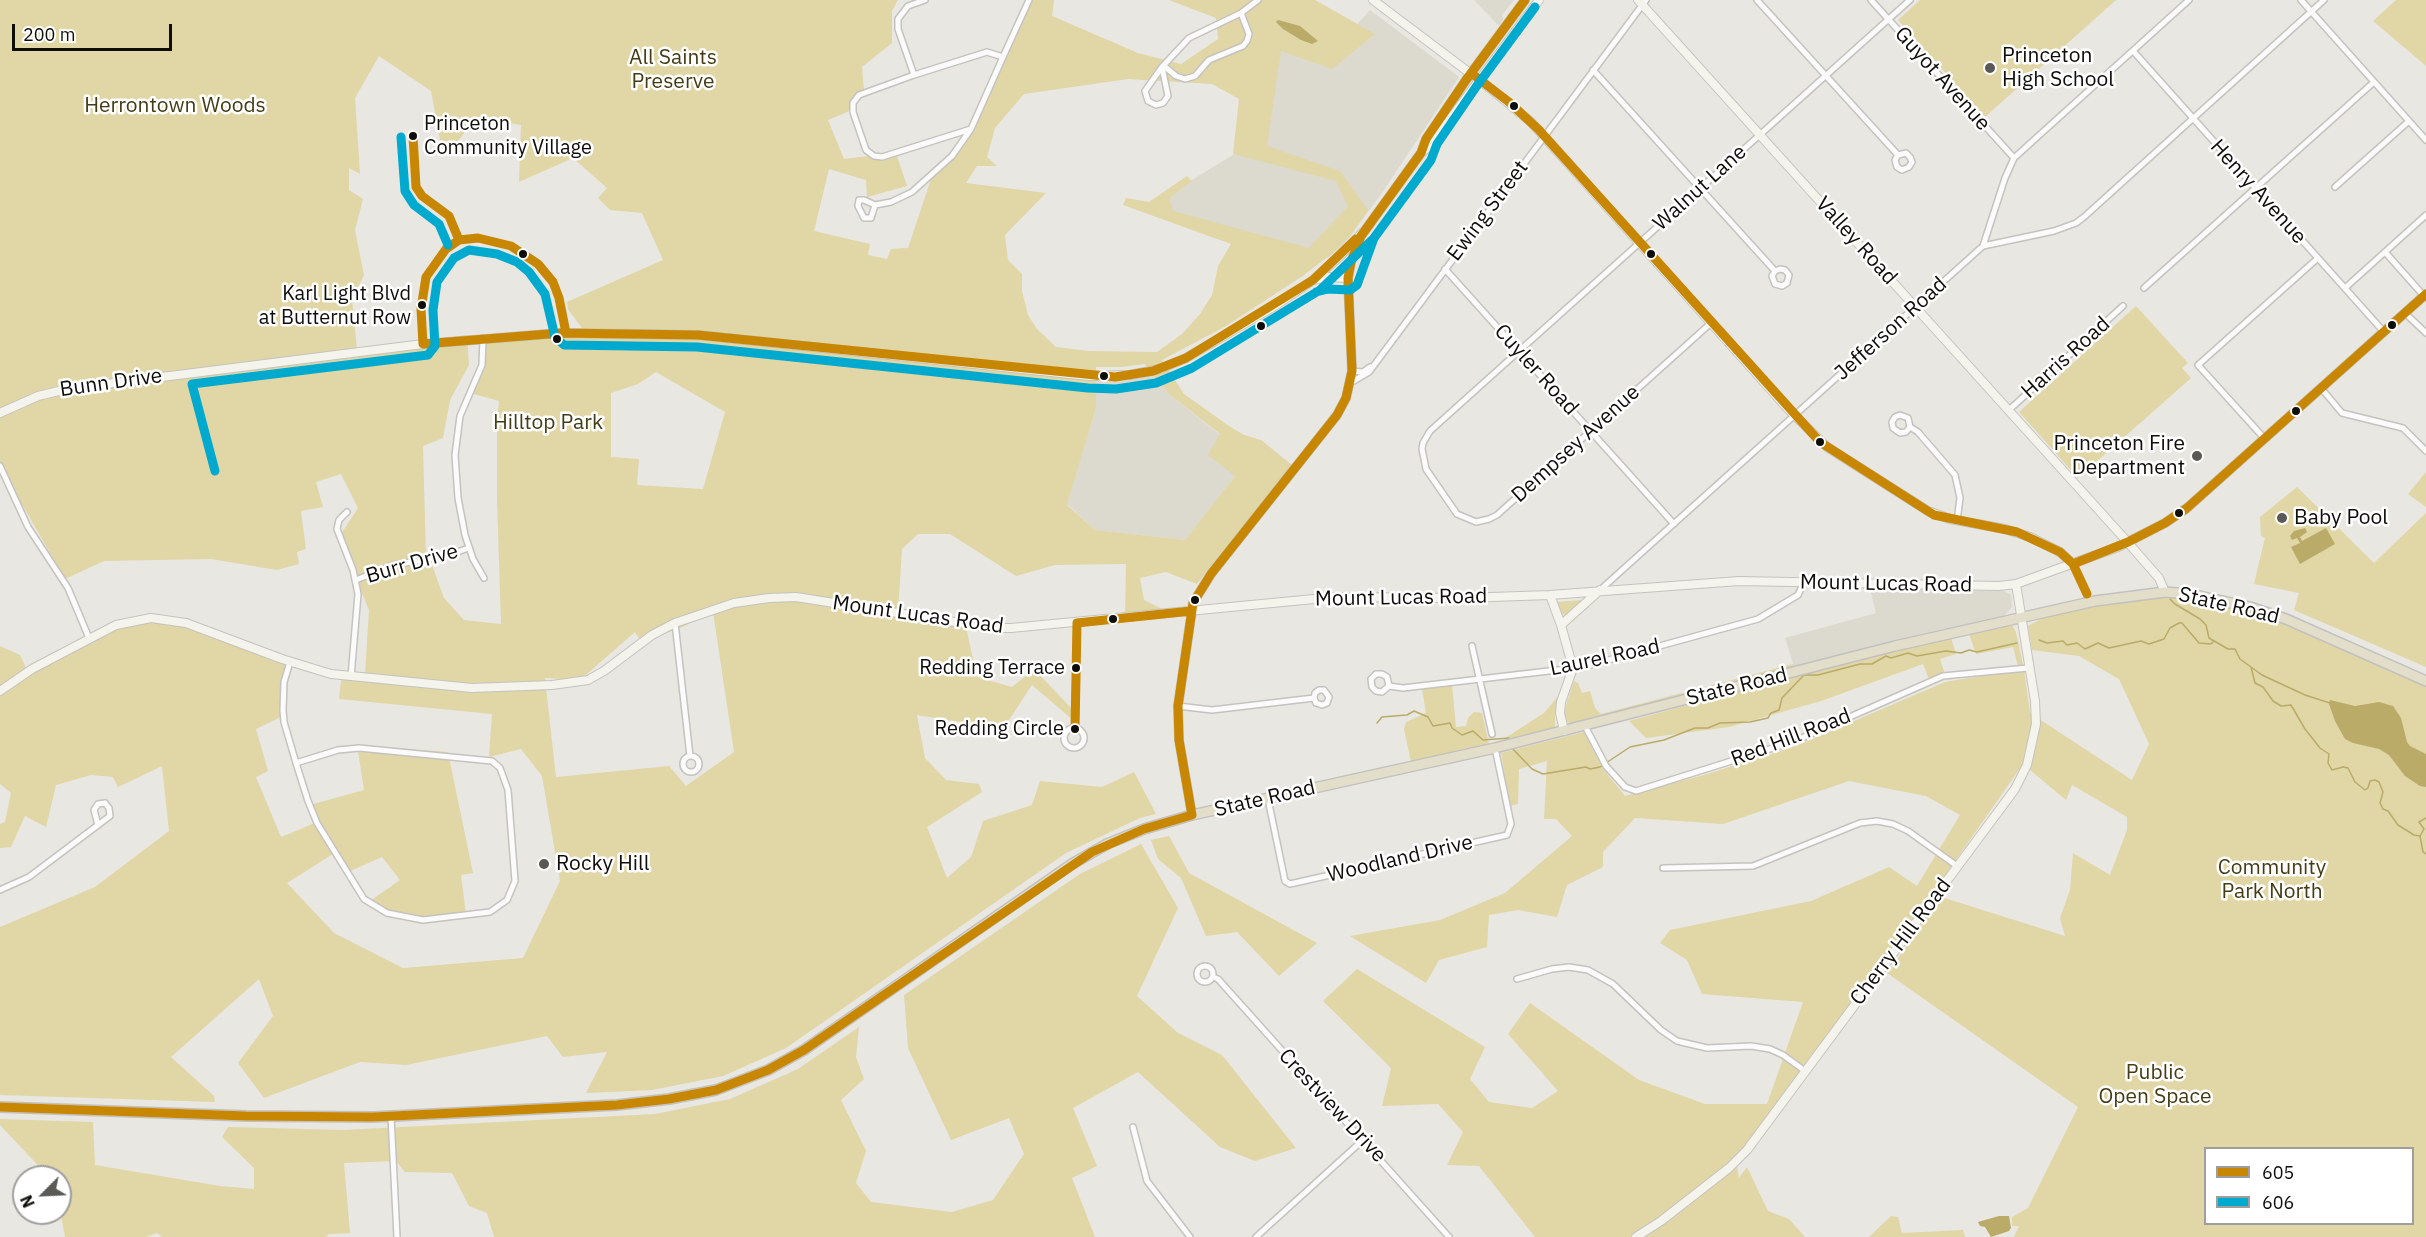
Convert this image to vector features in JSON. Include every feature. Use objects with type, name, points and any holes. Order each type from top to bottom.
[{"type":"highway","name":"State Road","points":[[0,1107],[246,1116],[391,1116],[638,1103],[700,1094],[748,1079],[804,1050],[1082,858],[1128,835],[1192,815],[1495,748],[1895,646],[2095,602],[2165,592],[2212,598],[2271,613],[2426,681]]},
{"type":"street","points":[[914,75],[897,24],[904,10],[925,0]]},
{"type":"street","points":[[875,205],[891,202],[912,192],[925,183],[952,156],[971,129],[1029,0]]},
{"type":"street","points":[[1163,67],[1168,96],[1163,103],[1156,105],[1149,102],[1145,91],[1163,67],[1189,38],[1241,13],[1258,0]]},
{"type":"street","points":[[1373,0],[1523,114],[1814,436],[1838,455],[1922,509],[1957,521],[2005,529],[2030,537],[2066,556],[2073,564]]},
{"type":"street","points":[[1192,815],[1179,740],[1178,706],[1191,611],[1197,593],[1329,426],[1346,398],[1352,371],[1348,278],[1354,252],[1364,232],[1421,153],[1426,140],[1470,73],[1525,0]]},
{"type":"street","points":[[1421,153],[1431,145],[1539,0]]},
{"type":"street","points":[[1757,0],[1898,155]]},
{"type":"street","name":"Guyot Avenue","points":[[1871,0],[2014,158]]},
{"type":"street","name":"Walnut Lane","points":[[1439,487],[1426,469],[1422,456],[1426,435],[1910,0]]},
{"type":"street","points":[[2189,0],[2014,158],[2005,177],[1983,246],[2054,231],[2076,223],[2324,0]]},
{"type":"street","points":[[2301,0],[2426,140]]},
{"type":"street","name":"Ewing Street","points":[[1350,383],[1366,375],[1642,2]]},
{"type":"street","name":"Valley Road","points":[[1642,2],[2128,542],[2159,578],[2165,592]]},
{"type":"street","points":[[1163,67],[1185,79],[1195,76],[1209,60],[1243,46],[1247,41],[1248,30],[1241,13]]},
{"type":"street","points":[[971,129],[882,156],[869,153],[864,147],[853,112],[855,99],[863,92],[987,52],[1003,57]]},
{"type":"street","name":"Henry Avenue","points":[[2134,52],[2384,332]]},
{"type":"street","points":[[1593,70],[1775,271]]},
{"type":"street","points":[[2145,288],[2374,82]]},
{"type":"street","points":[[2335,187],[2409,121]]},
{"type":"street","points":[[2344,288],[2426,215]]},
{"type":"street","name":"Bunn Drive","points":[[0,413],[30,399],[67,389],[254,364],[483,338],[590,332],[698,335],[1115,377],[1153,371],[1186,358],[1313,280],[1364,232]]},
{"type":"street","name":"Jefferson Road","points":[[1561,625],[1983,246]]},
{"type":"street","points":[[2385,252],[2425,295]]},
{"type":"street","points":[[2264,438],[2198,365],[2318,258]]},
{"type":"street","name":"Cuyler Road","points":[[1444,269],[1674,524]]},
{"type":"street","name":"Bunn Drive","points":[[1313,280],[1327,277],[1348,278]]},
{"type":"street","name":"Mount Lucas Road","points":[[0,692],[31,670],[89,638],[129,621],[164,618],[186,623],[313,670],[351,677],[472,688],[580,682],[596,676],[652,635],[675,623],[734,603],[784,597],[993,628],[1077,623],[1335,597],[1462,598],[1550,595],[1739,580],[1999,586],[2016,584],[2128,542],[2165,523],[2187,508],[2425,295]]},
{"type":"street","name":"Harris Road","points":[[2009,410],[2123,306]]},
{"type":"street","points":[[2405,313],[2426,333]]},
{"type":"street","name":"Dempsey Avenue","points":[[1439,487],[1453,509],[1463,518],[1476,522],[1497,515],[1711,323]]},
{"type":"street","points":[[483,338],[482,365],[460,416],[455,442],[458,498],[469,548],[484,578]]},
{"type":"street","points":[[1352,371],[1363,372],[1374,364]]},
{"type":"street","points":[[2321,388],[2342,413],[2403,428],[2426,451]]},
{"type":"street","points":[[1910,427],[1918,432],[1954,475],[1960,498],[1957,521]]},
{"type":"street","points":[[0,466],[28,527],[68,588],[89,638]]},
{"type":"street","points":[[347,512],[339,520],[337,529],[356,580],[358,606],[351,677]]},
{"type":"street","name":"Burr Drive","points":[[356,580],[393,565],[442,557],[469,548]]},
{"type":"street","points":[[2053,548],[2064,567]]},
{"type":"street","name":"Laurel Road","points":[[1389,686],[1403,688],[1573,668],[1748,623],[1768,614],[1798,595],[1804,582]]},
{"type":"street","name":"Cherry Hill Road","points":[[1636,1237],[1661,1221],[1738,1160],[2015,789],[2027,765],[2034,738],[2036,713],[2016,584]]},
{"type":"street","points":[[1550,595],[1573,668],[1561,702],[1560,713],[1564,731]]},
{"type":"street","points":[[675,623],[690,756]]},
{"type":"street","points":[[1075,729],[1077,623]]},
{"type":"street","points":[[1472,646],[1492,734]]},
{"type":"street","points":[[290,662],[284,682],[283,710],[296,763],[317,823],[359,892],[378,909],[411,919],[433,920],[490,912],[502,905],[510,894],[515,881],[508,790],[504,774],[492,761],[359,748],[338,750],[296,763]]},
{"type":"street","name":"Red Hill Road","points":[[1585,726],[1606,766],[1625,787],[1636,791],[1795,741],[1943,676],[2028,668]]},
{"type":"street","points":[[1178,706],[1212,710],[1314,699]]},
{"type":"street","name":"Woodland Drive","points":[[1268,799],[1285,881],[1290,884],[1503,836],[1510,832],[1511,824],[1495,748]]},
{"type":"street","points":[[1663,868],[1753,866],[1860,823],[1877,821],[1893,824],[1908,831],[1957,866]]},
{"type":"street","points":[[0,890],[29,877],[98,825]]},
{"type":"street","points":[[1516,979],[1558,968],[1588,970],[1613,984],[1656,1026],[1677,1041],[1707,1048],[1761,1047],[1783,1055],[1805,1071]]},
{"type":"street","name":"Crestview Drive","points":[[1213,977],[1449,1237]]},
{"type":"street","points":[[391,1116],[397,1237]]},
{"type":"street","points":[[1132,1127],[1148,1181],[1190,1237]]},
{"type":"street","points":[[1257,1237],[1363,1140]]},
{"type":"shaded area","points":[[1474,0],[1514,0],[1502,15],[1503,20],[1499,26]]},
{"type":"shaded area","points":[[1370,10],[1459,77],[1382,193],[1345,243],[1328,258],[1149,206],[1241,150],[1269,45],[1330,55]]},
{"type":"shaded area","points":[[1278,20],[1300,26],[1318,41],[1312,44],[1301,40],[1283,29],[1276,22]]},
{"type":"shaded area","points":[[1154,375],[1169,394],[1220,435],[1235,476],[1185,540],[1095,530],[1067,504],[1096,408],[1096,380],[1119,381]]},
{"type":"shaded area","points":[[2305,528],[2307,532],[2300,537],[2302,541],[2326,528],[2335,544],[2300,564],[2291,547],[2300,543],[2297,538],[2292,540],[2290,536],[2294,531]]},
{"type":"shaded area","points":[[1870,589],[2004,591],[2011,595],[2012,607],[2004,616],[1904,638],[1794,667],[1785,638],[1876,613]]},
{"type":"shaded area","points":[[2330,700],[2355,706],[2379,702],[2393,706],[2401,718],[2407,742],[2426,754],[2426,787],[2420,786],[2405,776],[2389,755],[2379,749],[2345,739],[2335,721],[2329,704]]},
{"type":"shaded area","points":[[1999,1216],[2009,1216],[2011,1228],[2009,1231],[1991,1237],[1985,1227],[1980,1226],[1978,1222]]},
{"type":"green space","points":[[0,0],[898,0],[892,11],[892,43],[862,67],[864,91],[852,110],[828,120],[844,159],[896,153],[907,186],[867,197],[866,180],[829,169],[814,231],[870,244],[868,255],[887,259],[891,249],[908,248],[932,176],[958,151],[1029,0],[1054,0],[1052,16],[1138,53],[1181,64],[1218,39],[1216,18],[1169,0],[1315,0],[1375,34],[1332,69],[1281,51],[1267,146],[1340,171],[1368,210],[1351,235],[1335,251],[1304,275],[1226,326],[1162,360],[1184,394],[1244,435],[1261,440],[1292,465],[1197,584],[1166,572],[1140,578],[1144,600],[1166,611],[1125,614],[1126,564],[1055,565],[1016,576],[950,534],[918,534],[902,549],[898,612],[965,623],[977,677],[1012,687],[1034,669],[1074,711],[1074,721],[1032,685],[1003,729],[917,715],[925,758],[946,780],[979,784],[982,792],[927,827],[947,878],[971,857],[983,821],[1032,805],[1040,781],[1102,787],[1134,772],[1156,814],[1140,818],[1066,853],[786,1048],[723,1076],[652,1090],[586,1093],[607,1052],[563,1057],[547,1036],[406,1065],[360,1062],[264,1098],[238,1063],[273,1016],[259,979],[171,1057],[214,1096],[215,1102],[0,1095],[0,927],[95,887],[169,831],[162,766],[118,787],[113,777],[91,775],[56,785],[46,827],[25,816],[11,847],[0,848],[0,824],[5,822],[11,793],[0,784],[0,646],[20,655],[28,672],[130,621],[168,619],[290,659],[283,716],[256,729],[268,771],[256,777],[281,837],[315,823],[310,805],[364,790],[357,745],[448,752],[473,873],[461,875],[466,915],[416,918],[383,909],[370,901],[400,880],[382,857],[348,872],[336,852],[287,883],[334,933],[403,968],[523,958],[560,881],[542,776],[521,749],[489,757],[492,714],[339,699],[342,672],[365,674],[369,610],[339,537],[358,508],[341,474],[316,482],[323,507],[301,511],[306,549],[297,552],[299,564],[277,570],[211,559],[104,561],[65,579],[4,473],[0,474]],"holes":[[[379,56],[431,91],[440,140],[453,148],[476,117],[521,125],[519,182],[573,158],[607,188],[598,198],[610,210],[642,213],[663,260],[567,302],[568,309],[584,331],[483,338],[480,374],[470,393],[499,401],[497,498],[501,624],[464,620],[444,598],[432,565],[426,559],[423,446],[443,438],[450,400],[469,365],[467,335],[357,350],[352,299],[364,275],[355,230],[363,199],[349,190],[349,168],[360,174],[355,98]],[[1128,79],[1212,84],[1239,99],[1233,154],[1336,181],[1348,206],[1309,248],[1173,211],[1169,198],[1192,181],[1187,176],[1149,202],[1126,198],[1123,205],[1231,244],[1218,266],[1212,295],[1200,314],[1182,334],[1157,352],[1089,351],[1056,347],[1037,329],[1028,315],[1022,291],[1022,274],[1008,260],[1005,235],[1046,193],[966,183],[977,166],[997,166],[987,157],[995,128],[1024,94]],[[1145,364],[1169,394],[1220,434],[1208,455],[1235,476],[1185,540],[1095,530],[1067,505],[1096,408],[1096,367]],[[656,372],[725,412],[703,489],[637,485],[639,459],[611,457],[611,393],[638,384]],[[713,612],[734,752],[686,786],[669,766],[556,777],[545,678],[580,680],[635,632],[640,640],[676,630]]]},
{"type":"green space","name":"Princeton High School","points":[[1920,0],[2116,0],[1985,117],[1898,20]]},
{"type":"green space","points":[[2396,0],[2426,0],[2426,66],[2373,21]]},
{"type":"green space","points":[[2136,306],[2188,363],[2182,368],[2191,378],[2078,478],[2019,412]]},
{"type":"green space","points":[[2426,472],[2426,507],[2408,494]]},
{"type":"green space","points":[[2297,487],[2374,563],[2426,513],[2426,667],[2294,610],[2299,593],[2254,584],[2265,538],[2261,536],[2260,517]]},
{"type":"green space","points":[[2158,596],[2222,604],[2257,613],[2426,684],[2426,1237],[2014,1237],[2019,1226],[2012,1226],[2012,1217],[2028,1208],[2078,1107],[1887,973],[1922,925],[1916,922],[1736,1161],[1739,1178],[1747,1167],[1768,1211],[1789,1219],[1805,1237],[1535,1237],[1479,1166],[1447,1165],[1463,1132],[1438,1104],[1382,1106],[1391,1068],[1323,1001],[1357,969],[1485,1047],[1470,1079],[1489,1102],[1532,1108],[1558,1091],[1508,1034],[1530,1003],[1639,1080],[1705,1104],[1767,1104],[1803,1002],[1702,994],[1687,960],[1660,943],[1670,930],[1811,901],[1889,867],[1917,886],[1960,815],[1926,796],[1849,781],[1723,824],[1635,818],[1603,852],[1603,867],[1567,885],[1557,917],[1518,910],[1489,915],[1487,947],[1439,960],[1426,983],[1350,936],[1440,920],[1505,893],[1572,836],[1556,819],[1544,819],[1547,761],[1519,769],[1518,804],[1510,806],[1501,753],[1584,732],[1603,769],[1625,796],[1704,775],[1796,746],[1945,682],[2024,669],[2030,713],[2132,780],[2149,744],[2119,679],[2079,656],[2032,650],[2028,626],[2043,618]],"holes":[[[2023,764],[2066,800],[2072,785],[2127,817],[2127,830],[2110,875],[2073,853],[2070,890],[2060,918],[2065,936],[1932,894]]]},
{"type":"green space","points":[[1582,600],[1567,615],[1561,614],[1557,602]]},
{"type":"green space","points":[[2012,625],[2016,632],[2023,665],[2018,666],[2013,647],[1976,654],[1969,634]]},
{"type":"green space","points":[[1951,638],[1956,654],[1940,659],[1945,674],[1929,679],[1923,664],[1821,701],[1729,727],[1646,738],[1629,721],[1802,674]]},
{"type":"green space","points":[[1793,664],[1794,667],[1573,724],[1567,722],[1564,711],[1574,681],[1578,683],[1582,693],[1590,691],[1595,708],[1601,714]]},
{"type":"green space","points":[[1452,685],[1456,727],[1466,726],[1468,718],[1474,712],[1482,713],[1489,744],[1411,762],[1404,729],[1406,722],[1426,713],[1422,689]]},
{"type":"green space","points":[[1559,695],[1555,712],[1555,727],[1502,740],[1544,713]]},
{"type":"green space","points":[[1169,836],[1189,873],[1317,943],[1279,976],[1237,932],[1206,936],[1181,878],[1158,859],[1151,840]]},
{"type":"green space","points":[[1141,844],[1178,908],[1137,996],[1178,1033],[1222,1055],[1296,1148],[1255,1161],[1220,1147],[1138,1072],[1073,1108],[1097,1166],[1072,1178],[1095,1237],[494,1237],[487,1213],[469,1206],[452,1173],[405,1172],[396,1161],[344,1163],[350,1233],[329,1234],[326,1237],[162,1237],[157,1233],[146,1237],[65,1237],[63,1225],[72,1225],[72,1165],[38,1165],[0,1125],[0,1119],[93,1122],[95,1165],[220,1186],[254,1189],[254,1168],[222,1137],[228,1127],[343,1130],[655,1114],[730,1099],[798,1069],[859,1027],[856,1057],[864,1079],[841,1100],[866,1151],[856,1183],[871,1202],[952,1212],[993,1200],[1024,1154],[1009,1118],[951,1140],[908,1048],[904,995],[1080,874]]},
{"type":"green space","points":[[1891,1216],[1898,1217],[1902,1233],[1963,1230],[1965,1237],[1869,1237]]},
{"type":"waterway","points":[[2170,599],[2200,619],[2206,625],[2209,638],[2228,649],[2235,649],[2240,659],[2262,675],[2305,695],[2330,703]]},
{"type":"waterway","points":[[2039,640],[2047,643],[2063,641],[2067,645],[2077,643],[2085,649],[2098,643],[2109,648],[2141,641],[2149,644],[2164,639],[2170,628],[2182,623],[2199,643],[2211,644],[2214,641]]},
{"type":"waterway","points":[[1512,748],[1532,769],[1543,774],[1600,767],[1630,747],[1664,740],[1695,728],[1768,718],[1771,713],[1779,710],[1782,698],[1804,675],[1818,675],[1860,664],[1872,664],[1886,656],[1891,658],[1908,653],[1917,656],[1946,651],[1977,652],[2017,643]]},
{"type":"waterway","points":[[2251,667],[2255,683],[2263,687],[2273,701],[2281,706],[2291,705],[2305,729],[2320,748],[2329,754],[2328,763],[2332,770],[2348,768],[2355,782],[2365,790],[2370,781],[2379,782],[2383,792],[2380,803],[2383,809],[2388,811],[2398,825],[2420,836],[2423,852],[2426,854]]},
{"type":"waterway","points":[[1377,723],[1382,717],[1407,715],[1414,711],[1428,717],[1433,726],[1450,723],[1452,728],[1462,735],[1473,731],[1483,740],[1509,738]]},
{"type":"waterway","points":[[2420,836],[2424,829],[2419,822],[2426,818]]},
{"type":"transit line","name":"605","points":[[0,1107],[246,1116],[373,1117],[617,1105],[669,1099],[716,1090],[768,1070],[804,1050],[1092,852],[1144,829],[1192,815],[1179,740],[1178,706],[1193,603],[1211,574],[1337,415],[1346,398],[1352,371],[1348,278],[1351,262],[1361,236],[1421,153],[1426,139],[1466,80],[1525,0]]},
{"type":"transit line","name":"606","points":[[1316,292],[1328,289],[1350,290],[1357,285],[1374,238],[1431,160],[1437,144],[1476,87],[1535,7]]},
{"type":"transit line","name":"605","points":[[1471,73],[1509,102],[1539,130],[1820,442],[1934,515],[2017,532],[2060,552],[2073,564],[2087,594]]},
{"type":"transit line","name":"605","points":[[413,136],[416,187],[422,196],[449,216],[459,240]]},
{"type":"transit line","name":"606","points":[[401,137],[405,191],[414,205],[439,224],[448,245]]},
{"type":"transit line","name":"605","points":[[566,333],[559,298],[553,282],[538,264],[511,246],[478,238],[459,240],[446,249],[426,277],[421,309],[423,344],[561,333],[698,335],[1115,377],[1153,371],[1186,358],[1313,280],[1356,239]]},
{"type":"transit line","name":"606","points":[[215,471],[192,384],[428,355],[435,346],[433,310],[437,282],[454,258],[469,250],[497,254],[517,262],[529,272],[545,294],[555,337],[564,345],[697,347],[1116,389],[1156,383],[1192,368],[1320,290],[1372,240]]},
{"type":"transit line","name":"605","points":[[2073,564],[2128,542],[2165,523],[2187,508],[2426,294]]},
{"type":"transit line","name":"605","points":[[1075,729],[1077,623],[1191,611]]},
{"type":"place","name":"Princeton High School","points":[[1990,68]]},
{"type":"place","name":"Princeton Community Village","points":[[413,136]]},
{"type":"place","name":"Karl Light Blvd at Butternut Row","points":[[422,305]]},
{"type":"place","name":"Princeton Fire Department","points":[[2197,456]]},
{"type":"place","name":"Baby Pool","points":[[2282,518]]},
{"type":"place","name":"Redding Terrace","points":[[1076,668]]},
{"type":"place","name":"Redding Circle","points":[[1075,729]]},
{"type":"place","name":"Rocky Hill","points":[[544,864]]},
{"type":"park label","name":"All Saints Preserve","points":[[673,70]]},
{"type":"park label","name":"Herrontown Woods","points":[[175,106]]},
{"type":"park label","name":"Hilltop Park","points":[[548,423]]},
{"type":"park label","name":"Community Park North","points":[[2272,880]]},
{"type":"park label","name":"Public Open Space","points":[[2155,1085]]}]
